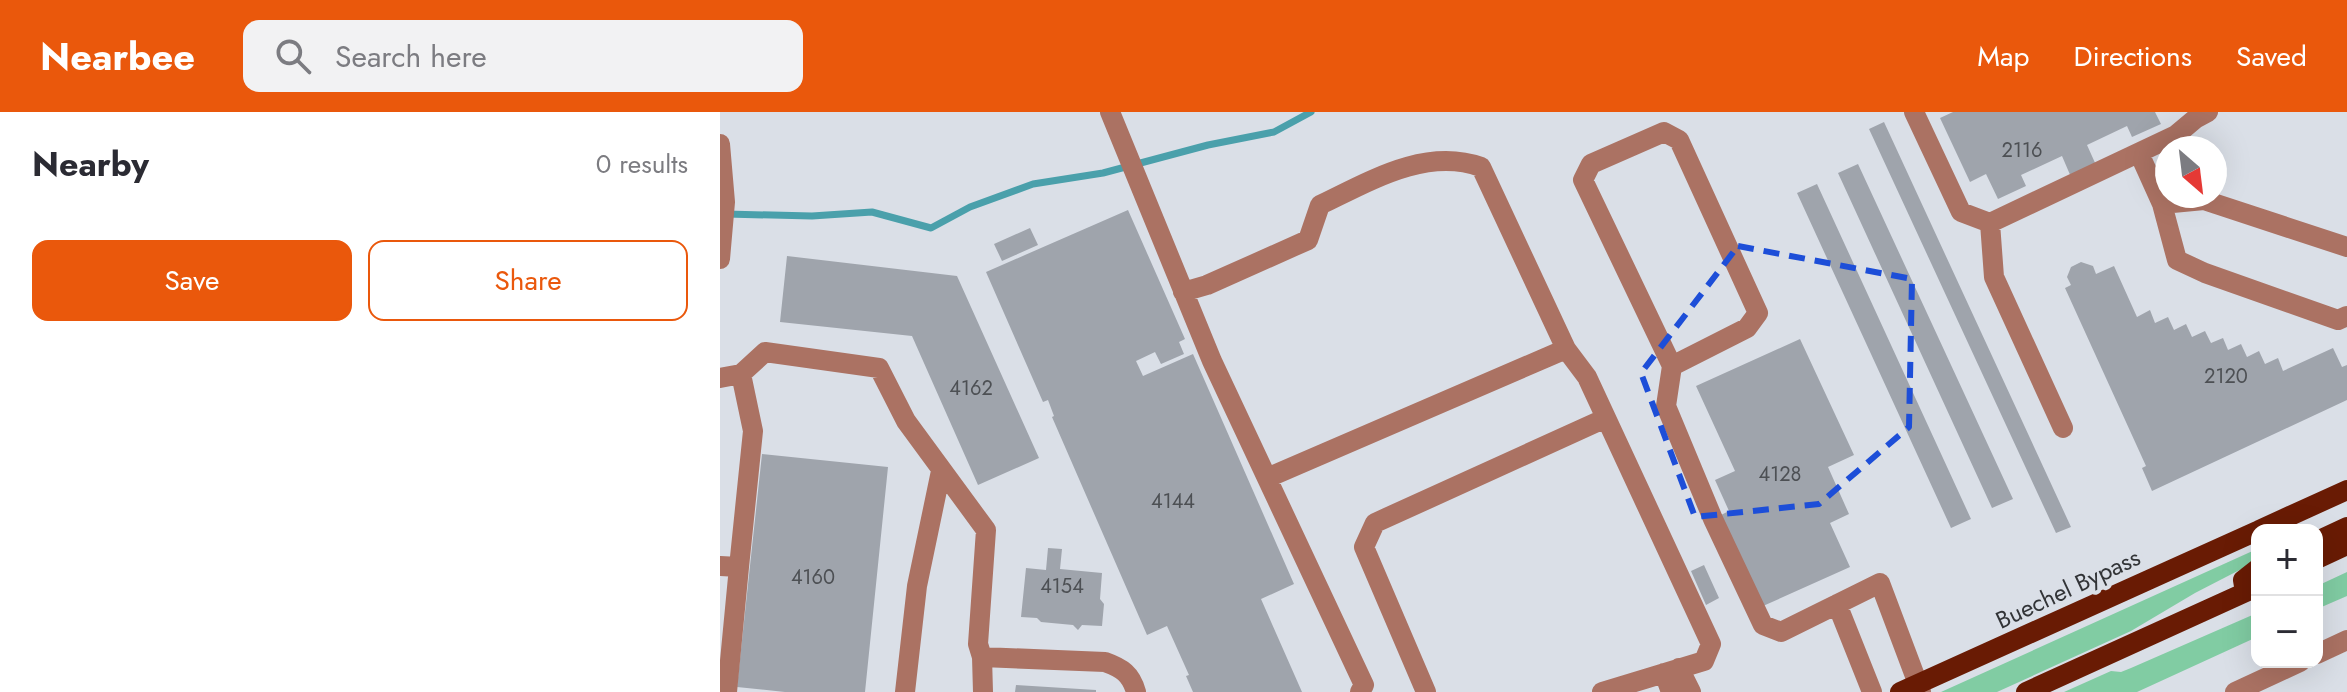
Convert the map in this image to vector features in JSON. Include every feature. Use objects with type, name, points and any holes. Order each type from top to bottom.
[{"type":"main road","name":"Buechel Bypass","points":[[2271,524],[2347,490]]},
{"type":"main road","points":[[2323,538],[2347,527]]},
{"type":"main road","name":"Buechel Bypass","points":[[1913,690],[2251,533]]},
{"type":"main road","points":[[2323,556],[2347,545]]},
{"type":"main road","points":[[2026,692],[2251,590],[2243,580],[2251,574]]},
{"type":"street","points":[[1110,112],[1183,292],[1364,685],[1360,692]]},
{"type":"street","points":[[1914,112],[1961,212],[1990,223],[2176,135],[2208,112]]},
{"type":"street","points":[[1672,366],[1747,328],[1758,313],[1679,140],[1664,132],[1591,164],[1583,180],[1672,366],[1666,406],[1713,519],[1763,625],[1781,632],[1880,583],[1913,690]]},
{"type":"street","points":[[720,144],[725,202],[720,257]]},
{"type":"street","points":[[2139,153],[2155,188]]},
{"type":"street","points":[[1183,292],[1207,285],[1308,240],[1320,205],[1401,167],[1463,160],[1481,167],[1566,349],[1587,377],[1711,644],[1704,661],[1671,678],[1602,692]]},
{"type":"street","points":[[2163,208],[2177,260],[2205,273],[2338,320],[2347,316]]},
{"type":"street","points":[[2227,208],[2347,247]]},
{"type":"street","points":[[1990,223],[1994,277],[2063,428]]},
{"type":"street","points":[[1267,478],[1566,349]]},
{"type":"street","points":[[720,378],[741,374],[765,352],[879,368],[906,421],[986,530],[978,644],[982,657],[983,692]]},
{"type":"street","points":[[727,692],[730,566],[753,431],[741,374]]},
{"type":"street","points":[[1426,692],[1364,547],[1375,523],[1606,418]]},
{"type":"street","points":[[905,692],[917,586],[941,471]]},
{"type":"street","points":[[1837,604],[1872,692]]},
{"type":"street","points":[[2323,651],[2347,640]]},
{"type":"street","points":[[982,657],[1105,662],[1122,668],[1134,683],[1136,692]]},
{"type":"street","points":[[2235,692],[2287,668]]},
{"type":"street","points":[[1671,678],[1691,692]]},
{"type":"highlighted area","points":[[1738,246],[1912,279],[1909,427],[1819,504],[1695,517],[1641,373]]},
{"type":"green space","points":[[2251,552],[2251,564],[2131,631],[1997,692],[1941,692]]},
{"type":"green space","points":[[2347,572],[2347,596],[2323,606],[2323,583]]},
{"type":"green space","points":[[2251,616],[2251,640],[2137,692],[2064,692],[2111,671],[2121,672]]},
{"type":"building","points":[[1953,112],[2155,112],[2161,124],[2132,137],[2127,126],[2087,145],[2096,165],[2071,177],[2062,156],[2021,175],[2026,186],[1998,199],[1986,174],[1970,182],[1940,118]]},
{"type":"building","points":[[1884,122],[2071,527],[2056,533],[1869,129]]},
{"type":"building","points":[[1858,164],[2013,499],[1992,508],[1838,173]]},
{"type":"building","points":[[1817,184],[1971,519],[1951,528],[1797,193]]},
{"type":"building","points":[[1128,210],[1185,339],[1179,342],[1184,354],[1161,364],[1155,352],[1136,361],[1143,376],[1193,354],[1294,584],[1261,599],[1302,692],[1193,692],[1186,676],[1189,675],[1167,626],[1147,635],[1052,417],[1048,400],[1043,402],[986,272]]},
{"type":"building","points":[[1030,228],[1038,245],[1002,261],[994,244]]},
{"type":"building","points":[[787,256],[957,276],[1039,458],[978,485],[912,336],[780,322]]},
{"type":"building","points":[[2081,262],[2093,266],[2096,274],[2114,266],[2137,317],[2150,310],[2155,323],[2168,317],[2174,330],[2186,324],[2192,337],[2205,331],[2211,343],[2223,338],[2228,350],[2241,344],[2247,357],[2259,351],[2265,364],[2278,358],[2283,371],[2333,348],[2342,367],[2347,365],[2347,400],[2152,491],[2142,468],[2146,466],[2065,288],[2071,285],[2067,277],[2071,267]]},
{"type":"building","points":[[1800,339],[1854,455],[1828,467],[1849,514],[1830,523],[1850,567],[1763,606],[1721,515],[1729,511],[1715,480],[1735,471],[1696,386]]},
{"type":"building","points":[[762,454],[888,467],[865,692],[785,692],[737,687]]},
{"type":"building","points":[[1048,548],[1062,549],[1060,569],[1102,573],[1102,626],[1082,625],[1078,630],[1073,625],[1021,617],[1026,568],[1046,570]]},
{"type":"building","points":[[1704,565],[1719,598],[1706,605],[1691,571]]},
{"type":"building","points":[[1016,685],[1096,690],[1096,692],[1015,692]]},
{"type":"waterway","points":[[726,214],[812,216],[872,212],[931,228],[970,207],[1033,184],[1103,173],[1208,145],[1274,132],[1311,112]]}]
